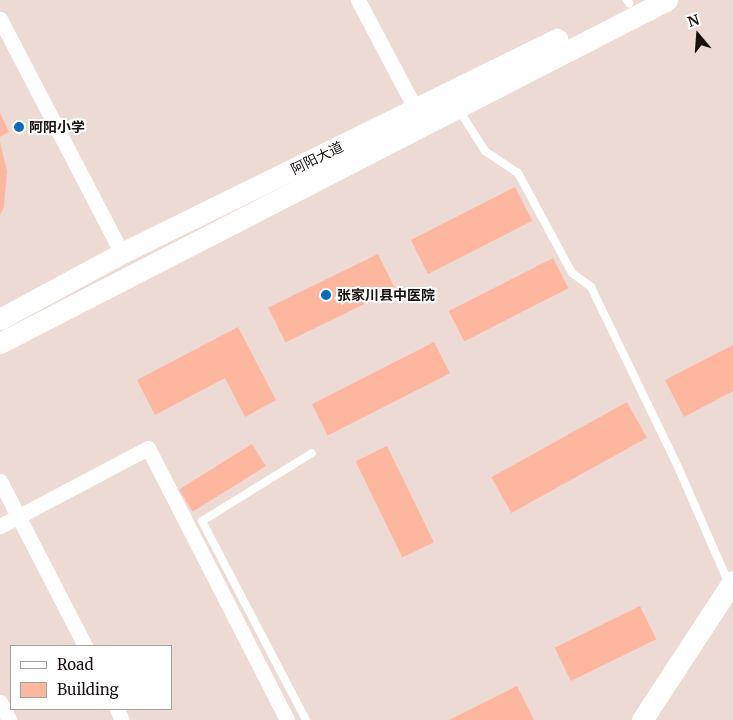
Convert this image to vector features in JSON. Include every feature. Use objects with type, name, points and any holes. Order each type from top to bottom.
[{"type":"main road","points":[[0,343],[666,0]]},
{"type":"main road","name":"阿阳大道","points":[[0,320],[122,253],[416,110],[631,1]]},
{"type":"main road","points":[[642,720],[731,583]]},
{"type":"street","points":[[358,0],[416,110]]},
{"type":"street","points":[[0,19],[122,253]]},
{"type":"street","points":[[0,526],[148,448],[287,720]]},
{"type":"street","points":[[0,481],[83,645]]},
{"type":"street","points":[[0,702],[9,720]]},
{"type":"lane","points":[[457,107],[485,151],[518,174],[572,273],[591,287],[678,467],[731,583]]},
{"type":"lane","points":[[306,720],[202,521],[312,453]]},
{"type":"building","points":[[0,113],[9,132],[0,137]]},
{"type":"building","points":[[0,142],[7,171],[4,207],[0,215]]},
{"type":"building","points":[[515,187],[532,221],[428,274],[411,240]]},
{"type":"building","points":[[378,254],[395,289],[285,343],[268,307]]},
{"type":"building","points":[[553,258],[568,288],[464,341],[449,311]]},
{"type":"building","points":[[238,327],[276,400],[245,417],[225,378],[155,415],[137,380]]},
{"type":"building","points":[[434,342],[450,373],[328,435],[312,404]]},
{"type":"building","points":[[733,345],[733,391],[684,417],[665,380]]},
{"type":"building","points":[[627,402],[647,438],[511,513],[491,477]]},
{"type":"building","points":[[252,444],[266,466],[193,512],[179,490]]},
{"type":"building","points":[[387,446],[434,542],[402,558],[356,461]]},
{"type":"building","points":[[640,606],[656,639],[571,681],[555,648]]},
{"type":"building","points":[[517,686],[534,720],[449,720]]},
{"type":"place","name":"阿阳小学","points":[[19,127]]},
{"type":"place","name":"张家川县中医院","points":[[326,295]]}]
